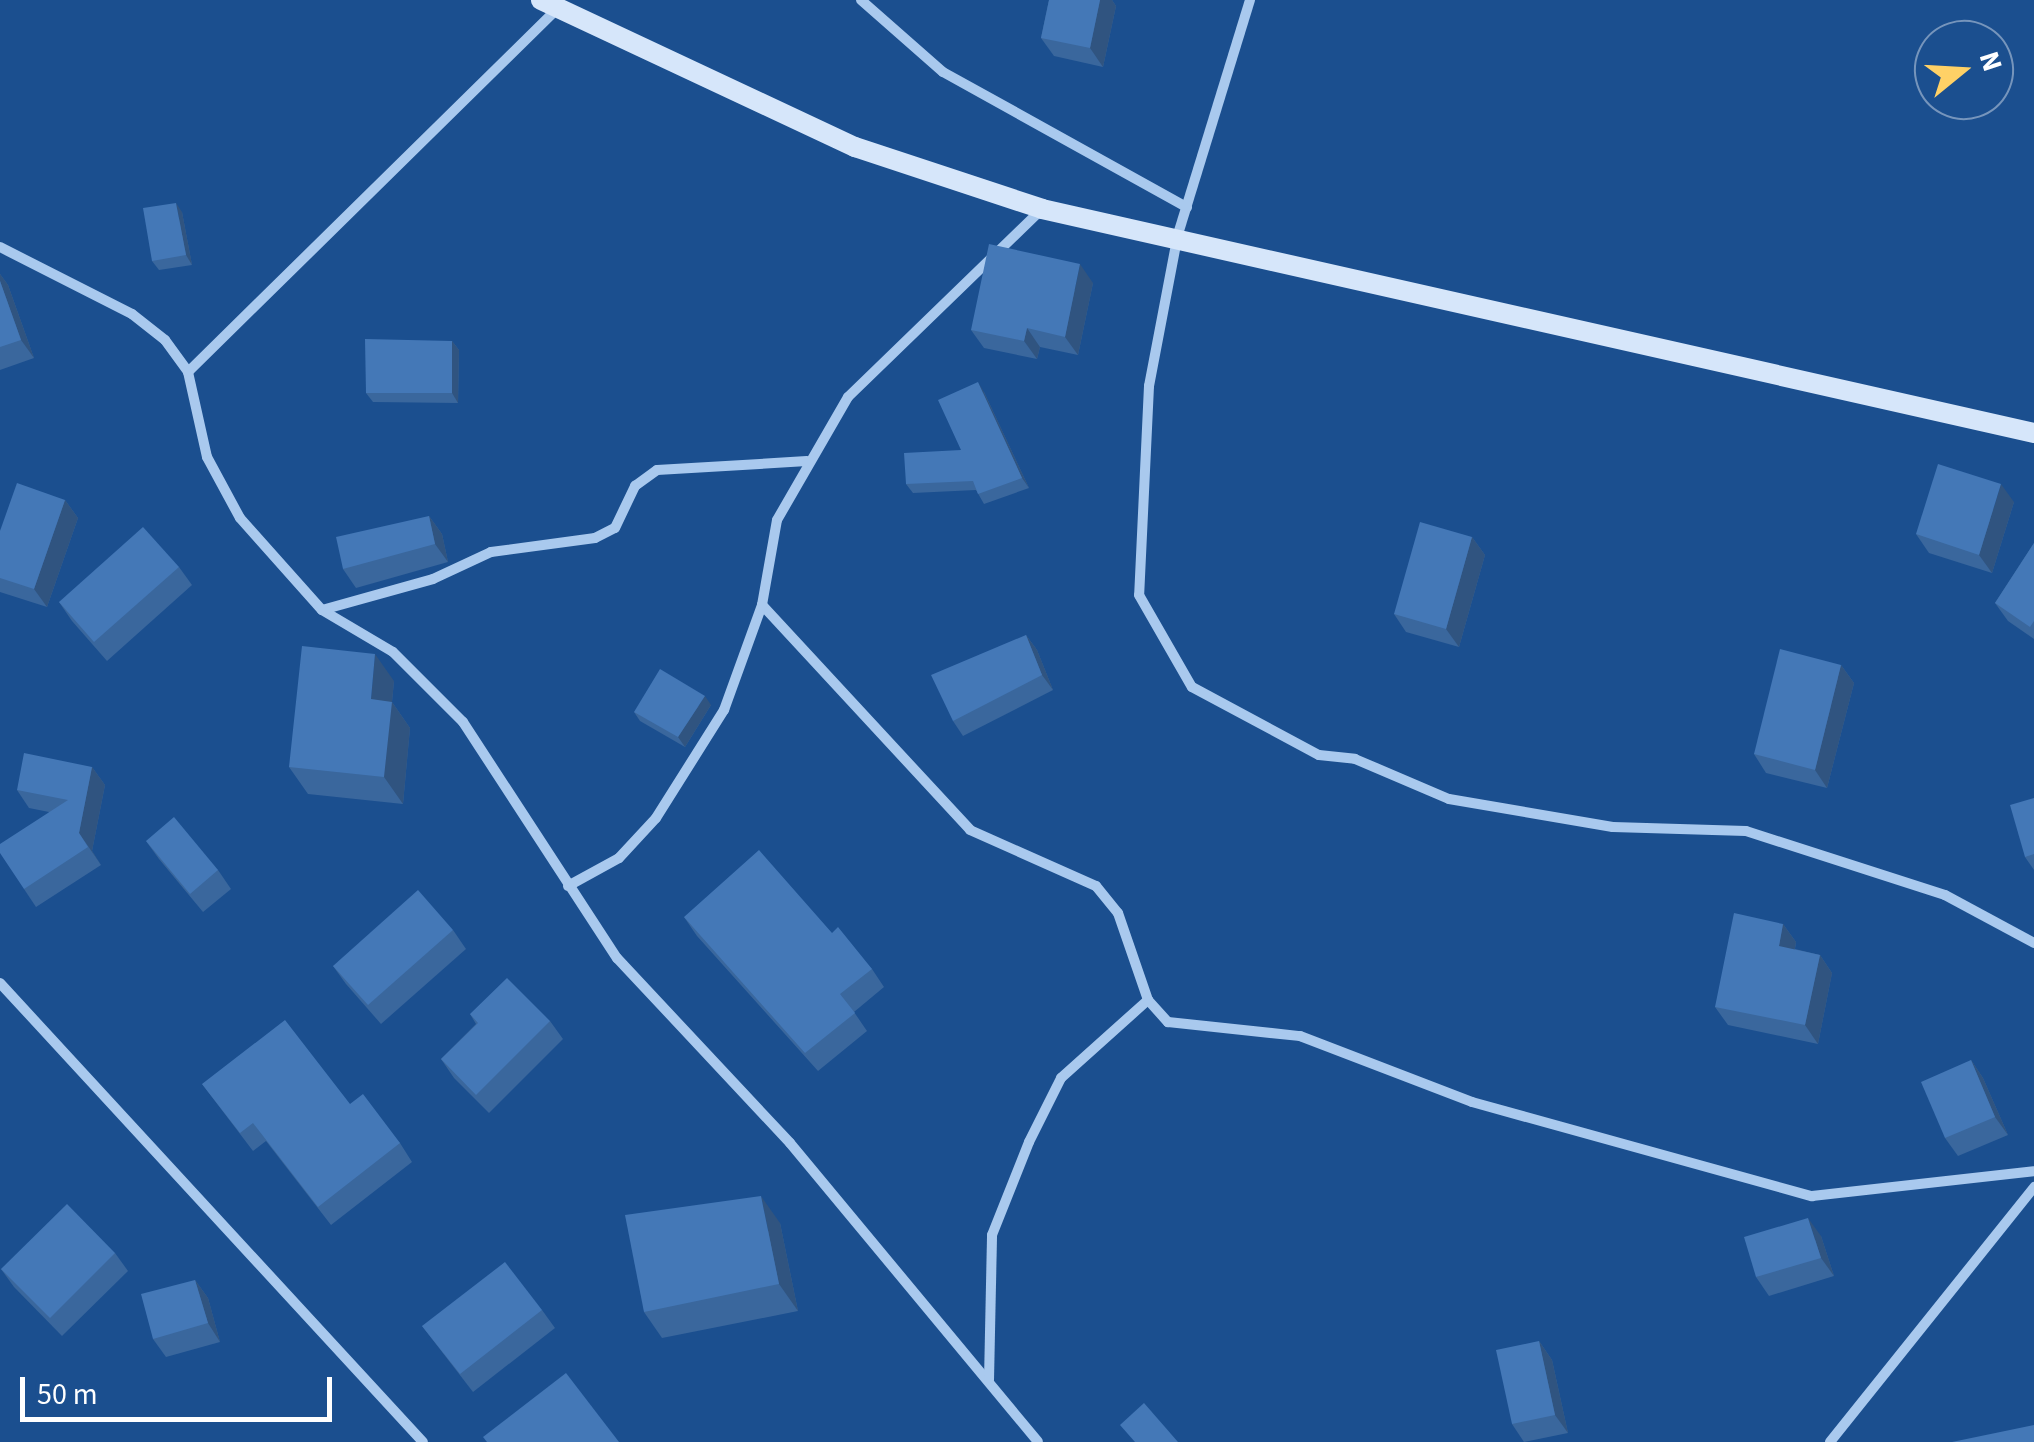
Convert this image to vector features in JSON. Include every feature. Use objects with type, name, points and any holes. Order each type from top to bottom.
[{"type":"street","points":[[861,0],[943,72],[1187,207]]},
{"type":"street","points":[[1250,0],[1178,234],[1148,386],[1139,595],[1192,687],[1319,755],[1355,759],[1449,799],[1613,827],[1746,831],[1945,895],[2034,943]]},
{"type":"street","points":[[188,372],[549,5],[855,148],[1042,208],[1178,234],[2034,433]]},
{"type":"street","points":[[568,886],[620,858],[656,818],[724,710],[762,605],[778,520],[807,461],[848,397],[1042,208]]},
{"type":"street","points":[[0,247],[132,314],[188,372],[222,493],[322,610],[394,652],[463,722],[617,958],[790,1143],[1038,1442]]},
{"type":"street","points":[[322,610],[433,580],[491,552],[595,538],[615,528],[635,486],[657,470],[807,461]]},
{"type":"street","points":[[762,605],[970,830],[1096,886],[1118,913],[1148,1000],[1168,1022],[1300,1036],[1472,1102],[1752,1184],[1812,1196],[2034,1171]]},
{"type":"street","points":[[0,983],[423,1442]]},
{"type":"street","points":[[988,1382],[992,1235],[1029,1142],[1061,1078],[1148,1000]]},
{"type":"street","points":[[1830,1442],[2034,1187]]},
{"type":"building","points":[[1049,0],[1100,0],[1090,48],[1041,38]]},
{"type":"building","points":[[176,203],[186,255],[152,261],[143,208]]},
{"type":"building","points":[[989,244],[1080,264],[1065,337],[1027,328],[1024,341],[971,330]]},
{"type":"building","points":[[0,281],[21,340],[0,347]]},
{"type":"building","points":[[365,339],[452,341],[452,393],[366,393]]},
{"type":"building","points":[[978,382],[1022,478],[978,494],[973,481],[906,484],[904,453],[961,450],[938,400]]},
{"type":"building","points":[[1938,464],[2001,484],[1979,555],[1916,534]]},
{"type":"building","points":[[17,483],[65,500],[34,589],[0,578],[0,531]]},
{"type":"building","points":[[429,516],[435,544],[343,569],[336,537]]},
{"type":"building","points":[[1420,522],[1472,537],[1446,629],[1394,614]]},
{"type":"building","points":[[143,527],[179,567],[94,642],[59,602]]},
{"type":"building","points":[[2034,543],[2034,621],[2030,627],[1995,603]]},
{"type":"building","points":[[1026,635],[1042,675],[953,721],[931,675]]},
{"type":"building","points":[[302,646],[375,654],[371,699],[392,702],[384,777],[289,767]]},
{"type":"building","points":[[1780,649],[1841,665],[1815,770],[1754,754]]},
{"type":"building","points":[[660,669],[705,696],[678,737],[634,712]]},
{"type":"building","points":[[24,753],[92,767],[79,833],[88,847],[24,889],[0,853],[0,844],[68,800],[17,790]]},
{"type":"building","points":[[2034,798],[2034,854],[2025,857],[2010,805]]},
{"type":"building","points":[[174,817],[218,870],[190,894],[146,841]]},
{"type":"building","points":[[759,850],[832,933],[838,927],[872,969],[840,994],[855,1013],[805,1053],[684,917]]},
{"type":"building","points":[[418,890],[453,930],[368,1005],[333,966]]},
{"type":"building","points":[[1734,913],[1783,924],[1779,946],[1820,955],[1805,1025],[1715,1007]]},
{"type":"building","points":[[507,978],[550,1021],[476,1095],[441,1059],[478,1023],[470,1014]]},
{"type":"building","points":[[285,1020],[350,1104],[363,1094],[400,1143],[318,1207],[253,1123],[240,1133],[202,1084]]},
{"type":"building","points":[[1971,1060],[1995,1117],[1945,1138],[1921,1082]]},
{"type":"building","points":[[761,1196],[779,1284],[644,1312],[625,1215]]},
{"type":"building","points":[[67,1204],[115,1253],[50,1318],[1,1269]]},
{"type":"building","points":[[1808,1218],[1821,1258],[1756,1277],[1744,1237]]},
{"type":"building","points":[[505,1262],[542,1310],[460,1374],[422,1326]]},
{"type":"building","points":[[195,1280],[208,1323],[153,1339],[141,1294]]},
{"type":"building","points":[[1539,1341],[1555,1415],[1512,1424],[1496,1350]]},
{"type":"building","points":[[566,1373],[619,1442],[487,1442],[483,1437]]},
{"type":"building","points":[[1144,1403],[1178,1442],[1135,1442],[1120,1425]]},
{"type":"building","points":[[2034,1425],[2034,1442],[1952,1442]]}]
